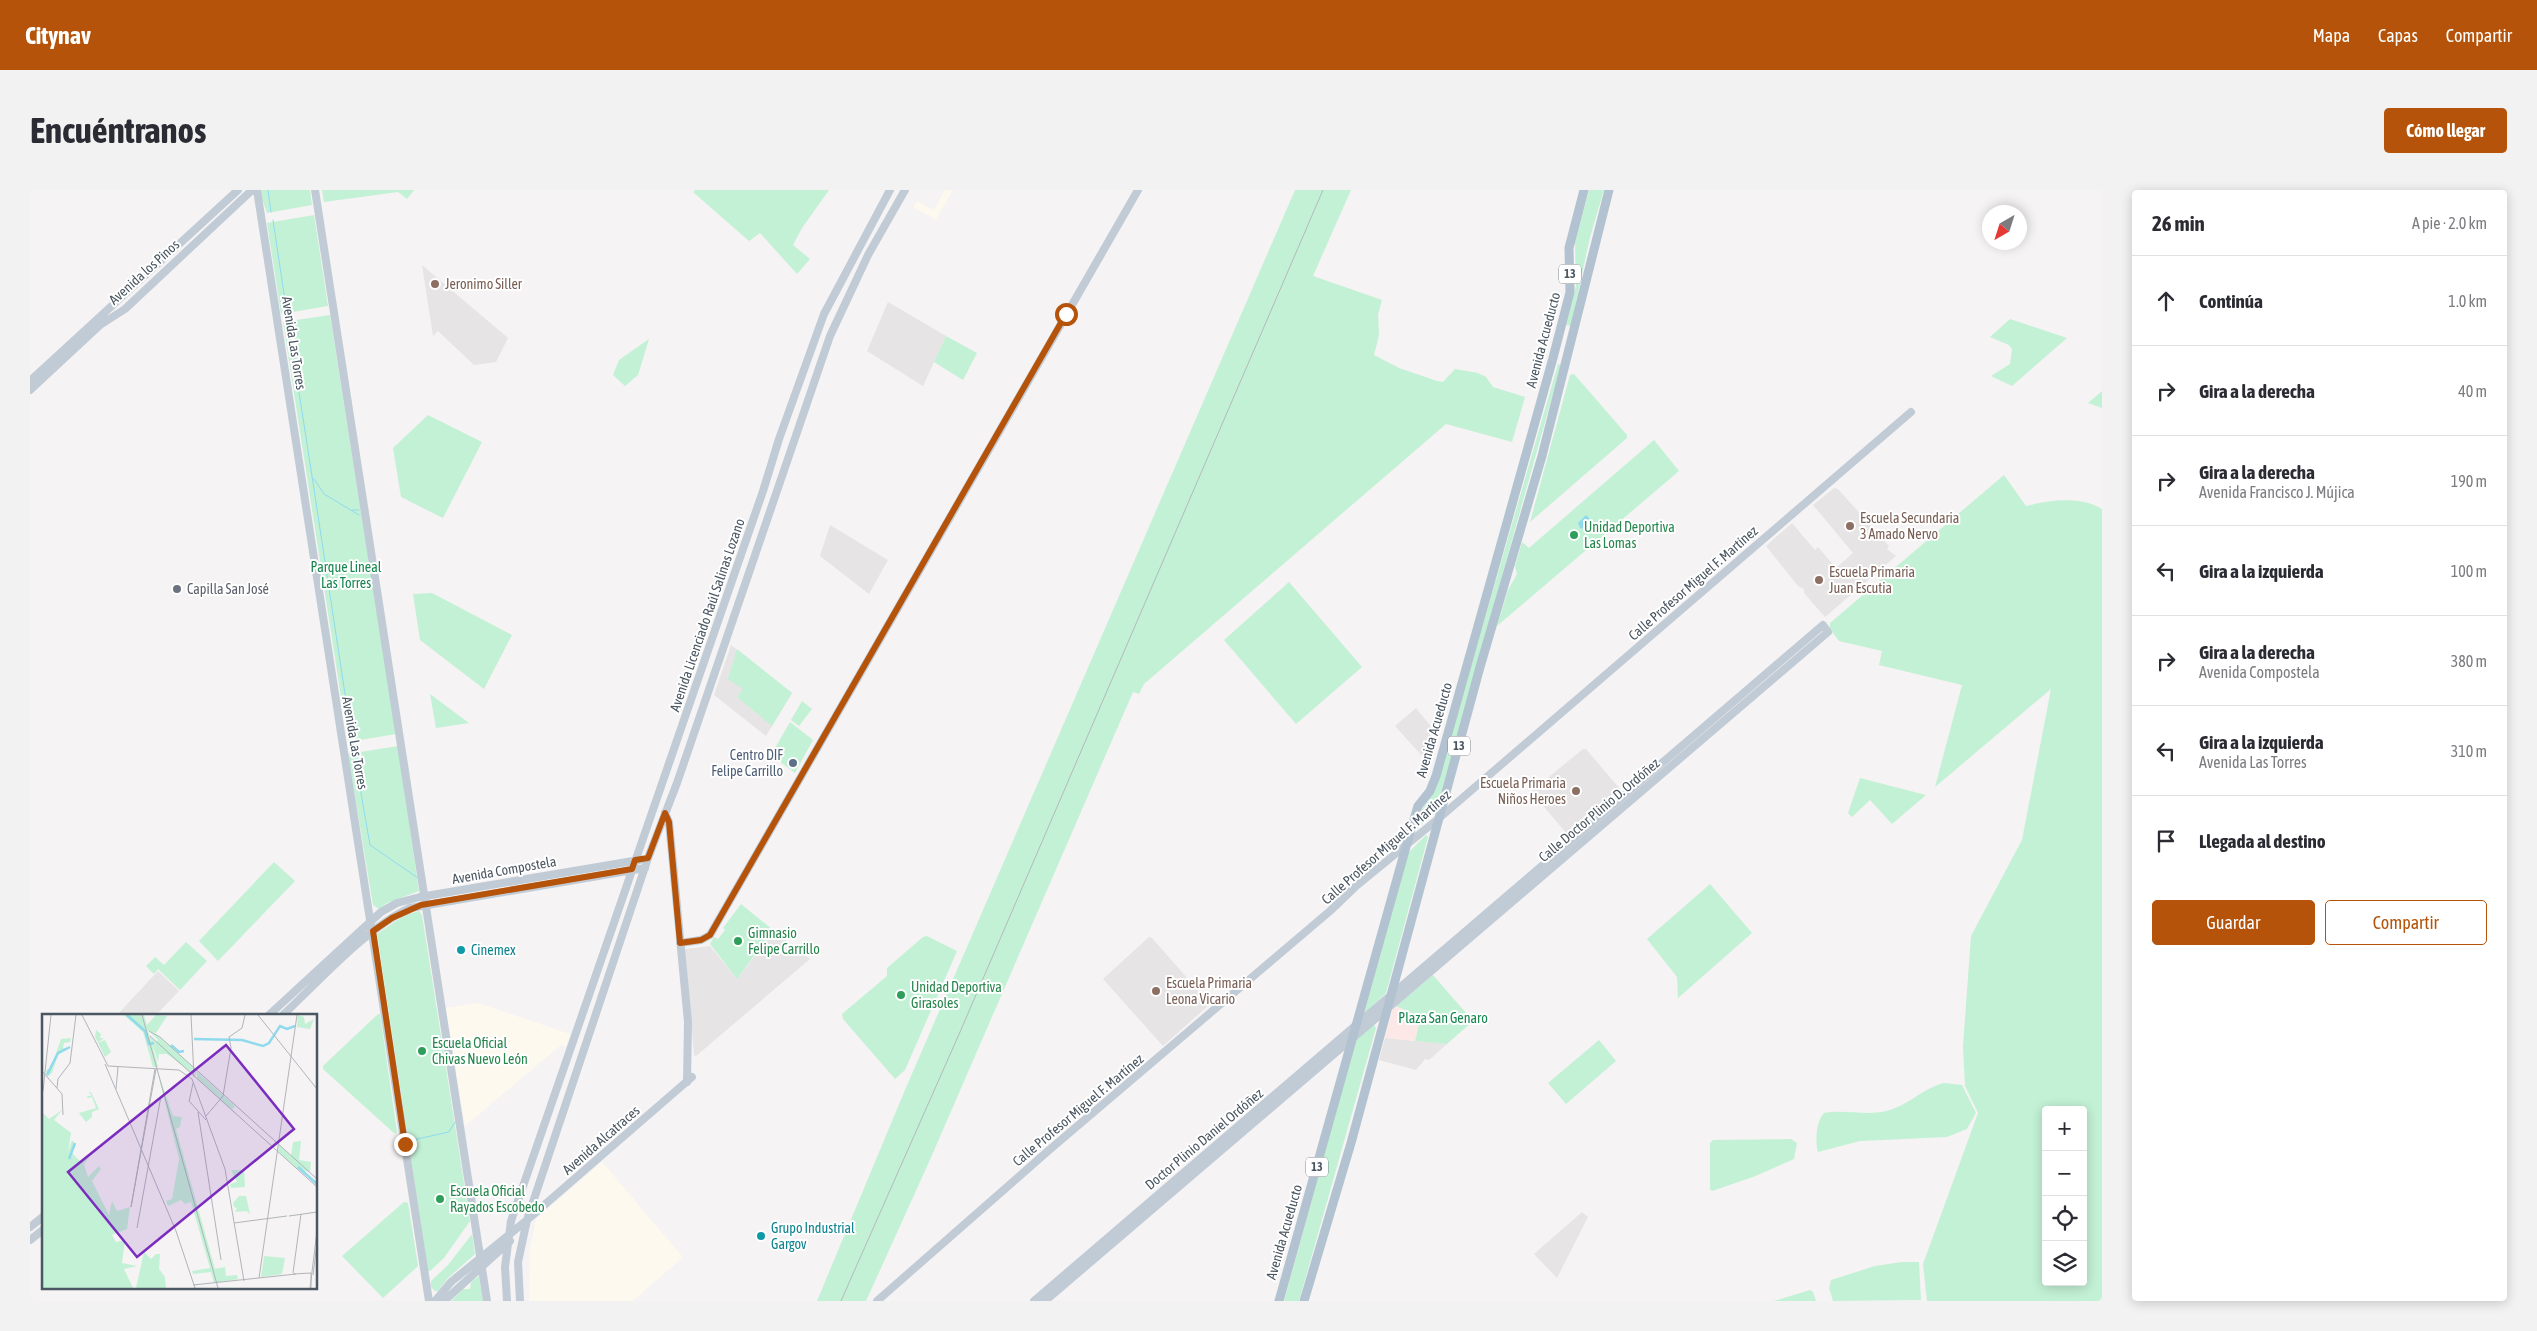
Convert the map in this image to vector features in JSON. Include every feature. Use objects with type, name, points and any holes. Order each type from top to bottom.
[{"type":"main road","name":"Avenida Acueducto","points":[[1279,1301],[1406,846],[1418,806],[1430,791],[1436,776],[1553,358],[1570,292],[1569,248],[1584,190]]},
{"type":"main road","name":"Avenida Acueducto","points":[[1304,1301],[1351,1142],[1438,819],[1548,432],[1609,190]]},
{"type":"street","name":"Avenida los Pinos","points":[[30,381],[238,190]]},
{"type":"street","name":"Avenida los Pinos","points":[[30,390],[100,325],[125,309],[252,190]]},
{"type":"street","name":"Avenida Las Torres","points":[[258,190],[429,1301]]},
{"type":"street","points":[[315,190],[476,1218],[487,1301]]},
{"type":"street","name":"Avenida Licenciado Raúl Salinas Lozano","points":[[527,1178],[763,491],[779,439],[824,314],[890,190]]},
{"type":"street","name":"Avenida Licenciado Raúl Salinas Lozano","points":[[533,1212],[648,858],[677,783],[831,332],[868,255],[905,190]]},
{"type":"street","points":[[665,813],[669,822],[680,943],[701,940],[710,935],[1138,190]]},
{"type":"street","points":[[152,270],[159,276]]},
{"type":"street","name":"Calle Profesor Miguel F. Martínez","points":[[877,1301],[931,1252],[1912,412]]},
{"type":"street","name":"Calle Doctor Plinio D. Ordóñez","points":[[1390,995],[1605,816],[1826,628]]},
{"type":"street","name":"Calle Doctor Plinio D. Ordóñez","points":[[1386,1008],[1605,816]]},
{"type":"street","name":"Avenida Compostela","points":[[555,878],[648,858]]},
{"type":"street","name":"Avenida Compostela","points":[[270,1014],[370,921],[393,905],[555,878],[645,868]]},
{"type":"street","name":"Avenida Compostela","points":[[284,1014],[373,931],[399,914],[426,900]]},
{"type":"street","name":"Avenida Alcatraces","points":[[527,1220],[533,1212],[689,1080],[688,1022],[680,943]]},
{"type":"street","name":"Doctor Plinio Daniel Ordóñez","points":[[1045,1301],[1390,995]]},
{"type":"street","name":"Doctor Plinio Daniel Ordóñez","points":[[1034,1301],[1352,1039],[1386,1008]]},
{"type":"street","points":[[568,1058],[582,1062]]},
{"type":"street","points":[[527,1178],[529,1185],[524,1205],[533,1212]]},
{"type":"street","points":[[507,1301],[509,1233],[511,1221],[527,1178]]},
{"type":"street","points":[[30,1227],[42,1218]]},
{"type":"street","points":[[435,1301],[451,1282],[527,1220]]},
{"type":"street","points":[[444,1301],[508,1242],[527,1220]]},
{"type":"street","points":[[520,1301],[518,1262],[527,1220]]},
{"type":"street","points":[[30,1240],[42,1231]]},
{"type":"street","points":[[481,1267],[491,1262],[500,1264],[506,1284]]},
{"type":"shaded area","points":[[945,190],[953,190],[936,220],[913,207],[917,201],[934,210]]},
{"type":"shaded area","points":[[422,265],[508,338],[496,362],[474,365],[438,331],[433,336]]},
{"type":"shaded area","points":[[888,302],[946,336],[923,386],[867,351]]},
{"type":"shaded area","points":[[1834,488],[1838,489],[1889,546],[1887,549],[1896,556],[1825,617],[1804,593],[1804,589],[1798,586],[1766,546],[1792,523],[1815,550],[1818,547],[1836,568],[1853,553],[1813,505]]},
{"type":"shaded area","points":[[830,525],[888,560],[869,594],[820,556]]},
{"type":"shaded area","points":[[731,645],[792,693],[766,736],[714,695]]},
{"type":"shaded area","points":[[1416,708],[1432,728],[1423,757],[1395,726]]},
{"type":"shaded area","name":"Escuela Primaria Niños Heroes","points":[[1583,749],[1586,749],[1620,789],[1571,835],[1568,835],[1533,794],[1533,790]]},
{"type":"shaded area","points":[[774,931],[810,959],[696,1056],[694,1055],[685,949],[710,946],[737,979]]},
{"type":"shaded area","name":"Escuela Primaria Leona Vicario","points":[[1149,937],[1152,938],[1210,1004],[1163,1046],[1103,979]]},
{"type":"shaded area","points":[[158,971],[179,991],[157,1014],[118,1014]]},
{"type":"shaded area","points":[[478,1003],[570,1034],[566,1047],[561,1045],[465,1126],[446,1008]]},
{"type":"shaded area","points":[[1396,1006],[1421,1017],[1415,1041],[1385,1038],[1393,1008]]},
{"type":"shaded area","points":[[1385,1038],[1447,1044],[1429,1060],[1425,1059],[1416,1070],[1379,1060]]},
{"type":"shaded area","points":[[602,1162],[682,1256],[681,1259],[633,1301],[529,1301],[530,1248],[536,1219]]},
{"type":"shaded area","points":[[1582,1212],[1588,1217],[1557,1278],[1534,1254]]},
{"type":"green space","points":[[259,190],[310,190],[312,205],[267,213]]},
{"type":"green space","points":[[322,190],[414,190],[407,199],[398,192],[324,202]]},
{"type":"green space","points":[[695,190],[829,190],[802,228],[793,245],[810,259],[797,274],[760,233],[749,241],[693,192]]},
{"type":"green space","points":[[1295,190],[1351,190],[1313,276],[1382,300],[1378,315],[1379,335],[1374,355],[1399,368],[1437,381],[1443,382],[1455,369],[1478,373],[1486,377],[1493,387],[1525,397],[1512,442],[1446,424],[1144,684],[1139,694],[1133,692],[929,1162],[866,1301],[817,1301],[905,1090]]},
{"type":"green space","points":[[1589,190],[1604,190],[1590,237],[1571,326],[1566,325],[1576,285],[1575,242]]},
{"type":"green space","points":[[314,215],[328,306],[281,314],[267,223]]},
{"type":"green space","name":"Parque Lineal Las Torres","points":[[330,315],[396,734],[348,742],[283,322]]},
{"type":"green space","points":[[2010,319],[2067,338],[2012,386],[1991,376],[2010,364],[2012,349],[2009,345],[1990,337]]},
{"type":"green space","points":[[946,336],[977,353],[963,380],[934,362]]},
{"type":"green space","points":[[649,339],[638,375],[625,386],[613,375],[619,360]]},
{"type":"green space","points":[[1558,364],[1561,365],[1436,812],[1417,829],[1418,817],[1437,785]]},
{"type":"green space","points":[[1574,374],[1627,435],[1627,438],[1530,522],[1570,375]]},
{"type":"green space","points":[[2102,391],[2102,408],[2088,403]]},
{"type":"green space","points":[[428,415],[482,442],[443,518],[401,497],[393,448]]},
{"type":"green space","name":"Unidad Deportiva Las Lomas","points":[[1654,440],[1679,471],[1497,626],[1508,590],[1517,574],[1515,566],[1522,542],[1529,548]]},
{"type":"green space","points":[[2004,475],[2026,506],[2065,500],[2084,502],[2102,509],[2102,1301],[1927,1301],[1923,1264],[1978,1113],[1965,1086],[1963,1046],[1971,936],[2022,840],[2051,689],[1935,787],[1962,685],[1879,665],[1882,651],[1839,641],[1830,629],[1830,623]]},
{"type":"green space","points":[[1289,582],[1362,667],[1296,724],[1224,640]]},
{"type":"green space","points":[[432,593],[512,635],[484,689],[420,640],[413,594]]},
{"type":"green space","points":[[737,649],[792,693],[772,726],[737,697],[743,689],[728,679]]},
{"type":"green space","points":[[430,694],[469,723],[436,728]]},
{"type":"green space","points":[[802,701],[812,709],[799,726],[791,720]]},
{"type":"green space","points":[[790,722],[813,740],[795,773],[771,755]]},
{"type":"green space","points":[[398,746],[419,891],[387,903],[379,909],[373,905],[348,754]]},
{"type":"green space","points":[[1860,778],[1926,795],[1892,824],[1870,800],[1852,817],[1848,813]]},
{"type":"green space","points":[[1426,835],[1428,837],[1386,993],[1364,1014],[1408,853]]},
{"type":"green space","points":[[274,862],[295,881],[218,961],[199,941]]},
{"type":"green space","points":[[1710,884],[1752,933],[1678,998],[1677,977],[1647,939]]},
{"type":"green space","name":"Gimnasio Felipe Carrillo","points":[[741,904],[773,930],[737,979],[710,944],[714,937],[718,939],[725,930],[723,928]]},
{"type":"green space","points":[[419,911],[422,915],[470,1221],[444,1258],[430,1271],[428,1271],[377,934],[405,915]]},
{"type":"green space","name":"Unidad Deportiva Girasoles","points":[[927,936],[957,951],[905,1070],[895,1079],[843,1019],[842,1014],[887,976],[887,968],[923,937]]},
{"type":"green space","points":[[186,942],[207,961],[180,990],[158,969],[154,974],[146,966],[155,957],[164,965]]},
{"type":"green space","name":"Plaza San Genaro","points":[[1433,975],[1473,1021],[1447,1044],[1415,1041],[1421,1017],[1396,1006]]},
{"type":"green space","points":[[380,1014],[397,1132],[395,1134],[323,1069],[323,1066]]},
{"type":"green space","points":[[1374,1024],[1376,1028],[1299,1301],[1284,1301],[1356,1039]]},
{"type":"green space","points":[[1599,1040],[1616,1061],[1566,1104],[1548,1083]]},
{"type":"green space","points":[[1944,1083],[1962,1085],[1976,1113],[1967,1129],[1947,1137],[1860,1141],[1818,1152],[1817,1132],[1819,1121],[1824,1113],[1871,1113],[1894,1109],[1936,1085]]},
{"type":"green space","points":[[1791,1139],[1797,1143],[1794,1159],[1753,1177],[1712,1191],[1710,1189],[1710,1143],[1713,1140]]},
{"type":"green space","points":[[404,1202],[408,1203],[418,1266],[383,1298],[342,1256]]},
{"type":"green space","points":[[472,1234],[475,1254],[448,1278],[438,1291],[435,1291],[431,1287],[431,1281],[448,1265]]},
{"type":"green space","points":[[1902,1262],[1919,1262],[1921,1300],[1833,1301],[1829,1288],[1831,1280],[1875,1266]]},
{"type":"green space","points":[[479,1276],[483,1301],[451,1301],[463,1289],[470,1289],[471,1282]]},
{"type":"green space","points":[[1810,1290],[1813,1292],[1816,1301],[1774,1301]]},
{"type":"water","points":[[1586,515],[1592,521],[1584,529],[1580,528],[1578,523]]},
{"type":"waterway","points":[[268,190],[271,212]]},
{"type":"waterway","points":[[273,220],[287,314]]},
{"type":"waterway","points":[[288,321],[312,476]]},
{"type":"waterway","points":[[312,476],[352,740]]},
{"type":"waterway","points":[[314,479],[324,494],[359,515]]},
{"type":"waterway","points":[[352,510],[359,510]]},
{"type":"waterway","points":[[354,753],[370,845],[418,878]]},
{"type":"waterway","points":[[408,1141],[449,1132],[455,1122]]},
{"type":"railway","points":[[841,1301],[960,1032],[1323,190]]},
{"type":"place","name":"Jeronimo Siller","points":[[435,284]]},
{"type":"place","name":"Escuela Secundaria 3 Amado Nervo","points":[[1850,526]]},
{"type":"place","name":"Unidad Deportiva Las Lomas","points":[[1574,535]]},
{"type":"place","name":"Escuela Primaria Juan Escutia","points":[[1819,580]]},
{"type":"place","name":"Capilla San José","points":[[177,589]]},
{"type":"place","name":"Centro DIF Felipe Carrillo","points":[[793,763]]},
{"type":"place","name":"Escuela Primaria Niños Heroes","points":[[1576,791]]},
{"type":"place","name":"Gimnasio Felipe Carrillo","points":[[738,941]]},
{"type":"place","name":"Cinemex","points":[[461,950]]},
{"type":"place","name":"Escuela Primaria Leona Vicario","points":[[1156,991]]},
{"type":"place","name":"Unidad Deportiva Girasoles","points":[[901,995]]},
{"type":"place","name":"Escuela Oficial Chivas Nuevo León","points":[[422,1051]]},
{"type":"place","name":"Escuela Oficial Rayados Escobedo","points":[[440,1199]]},
{"type":"place","name":"Grupo Industrial Gargov","points":[[761,1236]]},
{"type":"route","points":[[405,1144],[377,970],[373,931],[410,908],[421,905],[632,869],[635,860],[648,858],[665,813],[669,822],[680,943],[701,940],[710,935],[732,893],[1066,314]]}]
